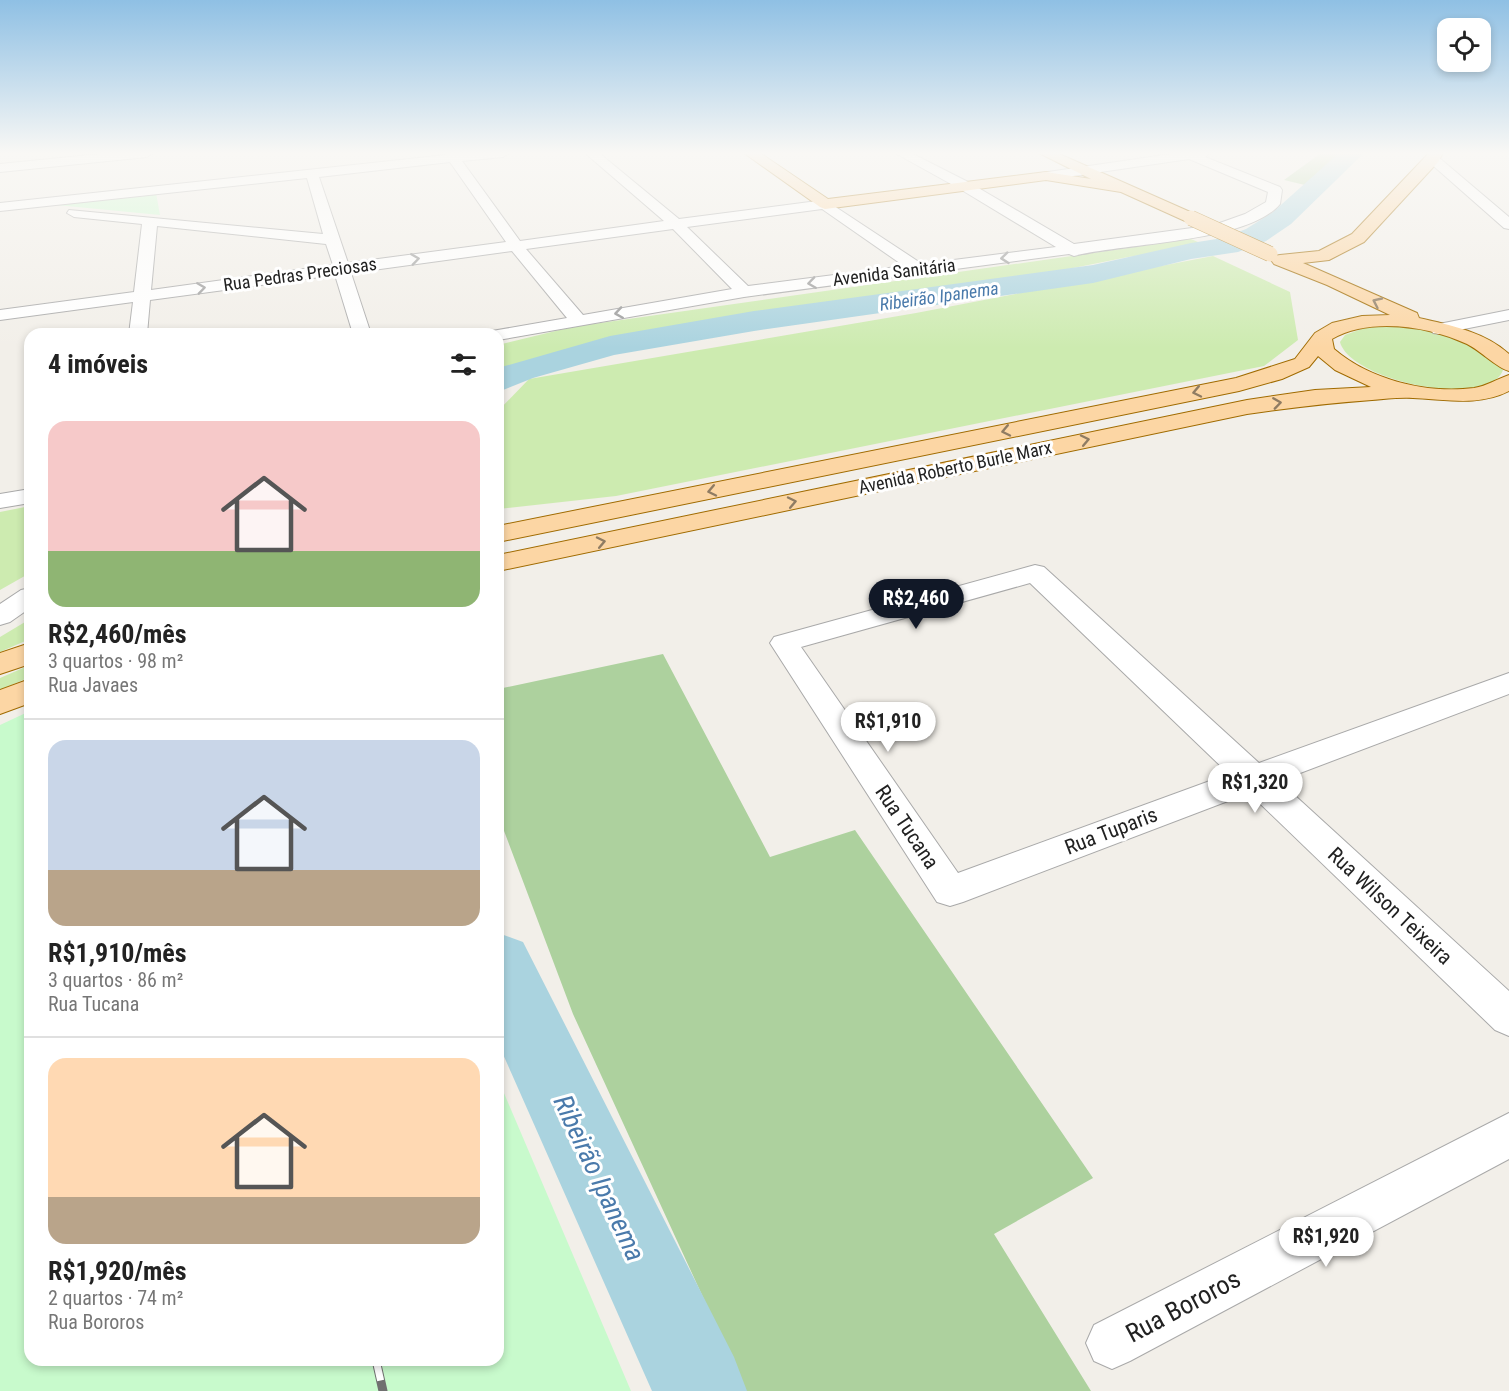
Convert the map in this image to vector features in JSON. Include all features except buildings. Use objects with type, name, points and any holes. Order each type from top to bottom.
[{"type":"main road","points":[[1191,218],[1434,328],[1477,342],[1507,361]]},
{"type":"main road","points":[[1322,277],[1317,264],[1323,256],[1358,238],[1377,218]]},
{"type":"main road","points":[[1275,257],[1323,256]]},
{"type":"main road","points":[[1300,269],[1319,296]]},
{"type":"main road","points":[[1434,328],[1395,322],[1362,321],[1327,327],[1324,351],[1342,366],[1374,381],[1414,391],[1449,395],[1479,394],[1500,389],[1509,382]]},
{"type":"main road","name":"Avenida Roberto Burle Marx","points":[[504,533],[1239,384],[1302,363],[1327,327]]},
{"type":"main road","name":"Avenida Roberto Burle Marx","points":[[504,562],[1248,407],[1315,397],[1414,391]]},
{"type":"main road","points":[[1479,394],[1509,402]]},
{"type":"main road","points":[[0,664],[24,654]]},
{"type":"main road","points":[[0,703],[24,693]]},
{"type":"street","points":[[120,218],[333,240]]},
{"type":"street","points":[[326,218],[360,328]]},
{"type":"street","points":[[496,218],[577,320]]},
{"type":"street","points":[[668,218],[744,292]]},
{"type":"street","name":"Rua Pedras Preciosas","points":[[0,315],[732,218]]},
{"type":"street","points":[[845,218],[917,268]]},
{"type":"street","points":[[1019,218],[1074,250]]},
{"type":"street","name":"Avenida Sanitária","points":[[504,334],[744,292],[1175,236],[1240,223],[1252,218]]},
{"type":"street","points":[[139,328],[150,221]]},
{"type":"street","points":[[1434,328],[1509,315]]},
{"type":"street","points":[[0,501],[24,497]]},
{"type":"street","name":"Rua Tucana","points":[[950,891],[784,643],[1035,573]]},
{"type":"street","name":"Rua Wilson Teixeira","points":[[1035,573],[1509,1017]]},
{"type":"street","points":[[0,616],[24,600]]},
{"type":"street","name":"Rua Tuparis","points":[[950,891],[1509,682]]},
{"type":"street","name":"Rua Bororos","points":[[1112,1343],[1509,1135]]},
{"type":"green space","points":[[1191,239],[1205,245],[1128,257],[1008,281],[934,288],[676,327],[631,336],[504,373],[504,344],[572,327]]},
{"type":"green space","points":[[1213,256],[1290,292],[1298,340],[1264,366],[616,496],[504,508],[504,405],[529,379],[916,313]]},
{"type":"green space","points":[[1370,326],[1413,328],[1439,333],[1490,356],[1499,363],[1503,370],[1492,382],[1473,388],[1448,389],[1420,386],[1392,379],[1349,356],[1340,342],[1345,335]]},
{"type":"green space","points":[[24,507],[24,576],[0,590],[0,512]]},
{"type":"green space","points":[[24,623],[24,642],[0,652],[0,637]]},
{"type":"green space","points":[[663,654],[770,857],[855,830],[1093,1178],[994,1234],[1091,1391],[746,1391],[573,1014],[504,831],[504,688]]},
{"type":"green space","points":[[24,668],[24,680],[0,690],[0,678]]},
{"type":"green space","points":[[24,714],[24,1366],[504,1366],[504,1093],[631,1391],[0,1391],[0,725]]},
{"type":"waterway","name":"Ribeirão Ipanema","points":[[504,378],[521,371],[610,346],[754,321],[1093,274],[1191,251],[1228,246],[1256,235],[1282,218]]},
{"type":"waterway","name":"Ribeirão Ipanema","points":[[504,977],[700,1391]]},
{"type":"railway","points":[[377,1366],[383,1391]]}]
